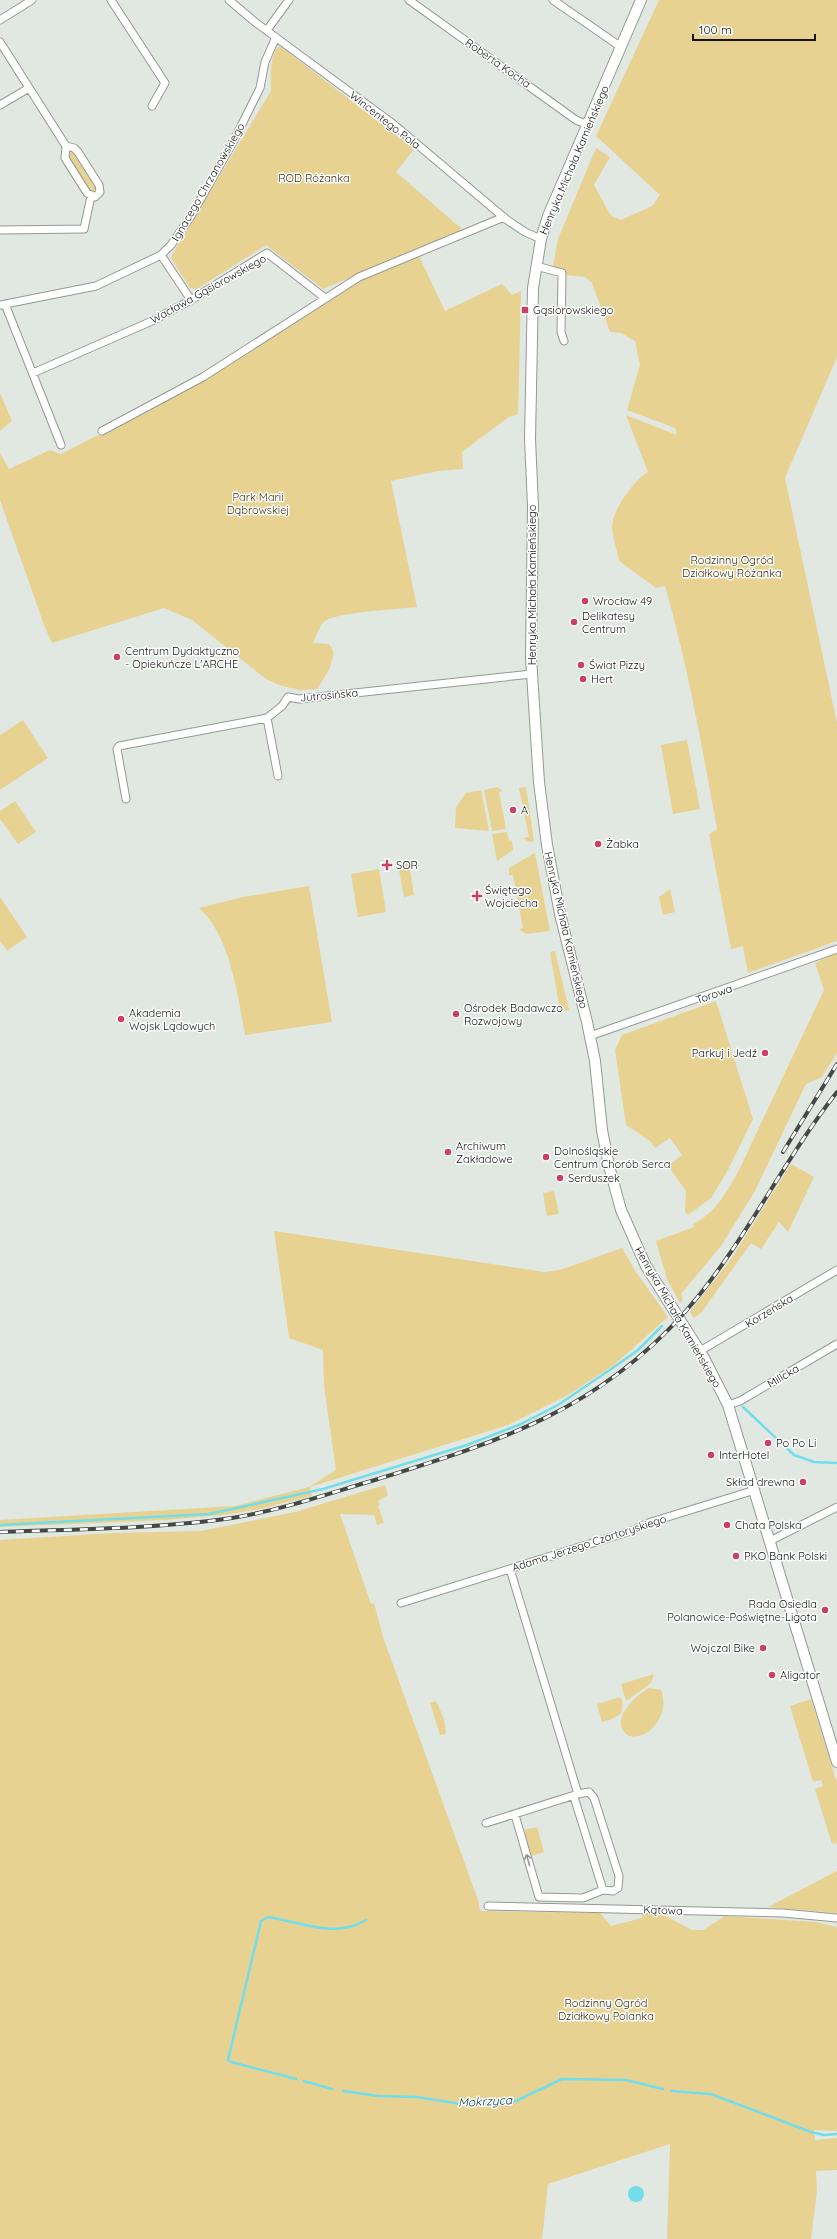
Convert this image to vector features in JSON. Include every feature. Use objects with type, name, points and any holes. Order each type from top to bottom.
[{"type":"street","points":[[0,20],[32,0]]},
{"type":"street","points":[[111,0],[165,83],[152,106]]},
{"type":"street","name":"Wincentego Pola","points":[[229,0],[276,38],[392,123],[504,217],[524,232],[541,239]]},
{"type":"street","points":[[267,30],[289,0]]},
{"type":"street","name":"Roberta Kocha","points":[[409,0],[576,120],[588,125]]},
{"type":"street","points":[[553,0],[622,47]]},
{"type":"street","name":"Henryka Michała Kamieńskiego","points":[[641,0],[622,47],[553,202],[541,239],[536,266],[532,302],[530,439],[533,506],[530,628],[539,782],[550,868],[590,1036],[602,1130],[609,1166],[621,1210],[646,1266],[700,1351],[728,1405],[837,1762]]},
{"type":"street","name":"Ignacego Chrzanowskiego","points":[[2,304],[96,286],[161,255],[171,245],[190,216],[232,142],[260,88],[265,62],[276,38]]},
{"type":"street","points":[[0,42],[66,146],[66,158],[91,196],[84,229],[0,230]]},
{"type":"street","points":[[0,105],[29,88]]},
{"type":"street","points":[[66,146],[74,148],[78,152],[99,185],[100,192],[95,197],[91,196]]},
{"type":"street","points":[[102,431],[203,377],[325,298],[373,271],[504,217]]},
{"type":"street","name":"Wacława Gąsiorowskiego","points":[[33,373],[145,324],[191,300],[267,253],[325,298]]},
{"type":"street","points":[[161,255],[191,300]]},
{"type":"street","points":[[536,266],[562,273],[561,332],[564,341]]},
{"type":"street","points":[[2,304],[33,373],[61,445]]},
{"type":"street","name":"Jutrosińska","points":[[126,799],[117,749],[119,746],[267,718],[282,706],[288,697],[299,699],[532,674]]},
{"type":"street","points":[[267,718],[278,776]]},
{"type":"street","name":"Torowa","points":[[590,1036],[837,949]]},
{"type":"street","name":"Korzeńska","points":[[700,1351],[837,1270]]},
{"type":"street","name":"Milicka","points":[[728,1405],[740,1401],[837,1344]]},
{"type":"street","name":"Adama Jerzego Czartoryskiego","points":[[401,1603],[634,1530],[648,1522],[754,1490]]},
{"type":"street","points":[[770,1540],[837,1507]]},
{"type":"street","points":[[510,1569],[603,1890]]},
{"type":"street","points":[[486,1823],[588,1792],[594,1798],[619,1876],[618,1888],[613,1892],[603,1890],[583,1898],[539,1897],[515,1815]]},
{"type":"street","name":"Kątowa","points":[[488,1906],[783,1913],[837,1918]]},
{"type":"green space","name":"Rodzinny Ogród Działkowy Różanka","points":[[659,0],[837,0],[837,357],[785,478],[837,723],[837,941],[748,973],[743,946],[731,949],[709,834],[717,829],[688,676],[665,586],[656,588],[619,561],[612,527],[616,512],[625,496],[637,481],[648,472],[626,415],[677,435],[675,428],[627,410],[640,365],[635,341],[621,333],[610,332],[592,283],[585,277],[565,275],[565,270],[553,267],[558,239],[596,148],[610,157],[594,185],[611,216],[621,220],[652,206],[660,195],[596,136]]},
{"type":"green space","name":"ROD Różanka","points":[[280,46],[414,149],[396,172],[463,230],[323,289],[266,245],[197,289],[190,288],[171,258],[271,91],[272,60],[276,49]]},
{"type":"green space","points":[[74,150],[98,188],[95,193],[91,193],[68,159],[69,152]]},
{"type":"green space","name":"Park Marii Dąbrowskiej","points":[[419,256],[445,311],[502,284],[512,295],[521,291],[518,414],[509,417],[462,452],[463,469],[438,471],[391,481],[417,607],[353,613],[324,622],[313,643],[329,644],[334,653],[329,670],[317,689],[300,690],[282,686],[266,679],[192,620],[164,608],[52,643],[44,625],[0,500],[0,453],[9,469],[50,450],[61,454],[203,381],[356,283]]},
{"type":"green space","points":[[0,393],[12,421],[0,431]]},
{"type":"green space","points":[[23,720],[48,758],[0,790],[0,735]]},
{"type":"green space","points":[[687,740],[700,809],[673,814],[661,745]]},
{"type":"green space","points":[[497,787],[503,791],[499,792],[506,829],[492,831],[484,790]]},
{"type":"green space","points":[[526,787],[534,841],[529,842],[523,838],[529,837],[519,788]]},
{"type":"green space","points":[[481,790],[489,831],[455,828],[456,807],[466,793]]},
{"type":"green space","points":[[15,801],[36,832],[18,844],[0,819],[0,811]]},
{"type":"green space","points":[[507,832],[509,841],[512,840],[513,850],[497,861],[492,834]]},
{"type":"green space","points":[[535,853],[550,931],[526,934],[519,929],[523,928],[513,875],[509,875],[509,868]]},
{"type":"green space","points":[[409,863],[414,895],[404,897],[398,865]]},
{"type":"green space","points":[[379,869],[386,912],[358,917],[351,874]]},
{"type":"green space","points":[[309,886],[332,1022],[245,1035],[236,985],[225,950],[210,920],[199,908],[243,897]]},
{"type":"green space","points":[[670,889],[675,912],[663,915],[659,897]]},
{"type":"green space","points":[[0,897],[27,937],[7,951],[0,941]]},
{"type":"green space","points":[[555,951],[569,1010],[560,1011],[550,952]]},
{"type":"green space","points":[[837,953],[837,1053],[822,1077],[806,1084],[755,1191],[721,1246],[681,1294],[683,1300],[680,1303],[667,1279],[656,1241],[694,1227],[693,1224],[708,1214],[725,1194],[739,1170],[824,990],[815,963]]},
{"type":"green space","points":[[716,1001],[753,1119],[728,1170],[711,1198],[688,1215],[685,1212],[686,1191],[668,1166],[682,1155],[670,1138],[655,1148],[650,1141],[626,1125],[615,1050],[622,1035]]},
{"type":"green space","points":[[791,1164],[814,1177],[788,1232],[779,1222],[761,1249],[751,1243],[701,1313],[694,1318],[690,1312],[732,1258]]},
{"type":"green space","points":[[554,1191],[559,1214],[547,1216],[543,1193]]},
{"type":"green space","points":[[274,1231],[544,1272],[560,1270],[622,1248],[636,1272],[668,1317],[614,1365],[568,1395],[508,1425],[310,1487],[312,1496],[255,1510],[223,1515],[166,1520],[0,1527],[0,1520],[235,1506],[309,1487],[336,1470],[324,1386],[323,1350],[289,1338]]},
{"type":"green space","name":"Rodzinny Ogród Działkowy Polanka","points":[[385,1485],[388,1495],[378,1501],[380,1505],[378,1506],[384,1523],[377,1525],[374,1515],[340,1514],[371,1604],[374,1603],[383,1637],[478,1900],[480,1911],[600,1913],[611,1926],[642,1918],[642,1914],[662,1914],[692,1930],[703,1930],[725,1916],[816,1922],[837,1927],[837,2131],[814,2130],[815,2140],[837,2138],[837,2170],[816,2171],[817,2191],[811,2239],[667,2239],[670,2144],[548,2184],[542,2239],[0,2239],[0,1540],[112,1533],[201,1531],[295,1512]]},
{"type":"green space","points":[[654,1674],[651,1683],[626,1701],[621,1684]]},
{"type":"green space","points":[[649,1688],[661,1690],[663,1707],[661,1715],[652,1729],[645,1734],[629,1736],[623,1730],[621,1724],[622,1717],[631,1703]]},
{"type":"green space","points":[[621,1697],[622,1708],[619,1715],[602,1722],[597,1704]]},
{"type":"green space","points":[[811,1699],[837,1783],[837,1843],[832,1844],[815,1789],[823,1786],[821,1780],[813,1782],[790,1706]]},
{"type":"green space","points":[[436,1701],[444,1719],[446,1734],[440,1735],[430,1703]]},
{"type":"green space","points":[[537,1827],[544,1852],[531,1856],[524,1830]]},
{"type":"green space","points":[[837,1871],[837,1913],[768,1907]]},
{"type":"water","points":[[636,2186],[642,2188],[644,2194],[642,2200],[636,2202],[630,2200],[628,2194],[630,2188]]},
{"type":"waterway","points":[[0,1525],[209,1514],[323,1489],[467,1445],[521,1424],[558,1405],[617,1365],[638,1350],[662,1326]]},
{"type":"waterway","points":[[743,1407],[794,1455],[814,1462],[837,1463]]},
{"type":"waterway","points":[[296,2079],[228,2060],[261,1921],[268,1917],[318,1928],[330,1929],[354,1926],[366,1920]]},
{"type":"waterway","name":"Mokrzyca","points":[[343,2091],[378,2096],[417,2097],[461,2104],[486,2104],[516,2101],[562,2079],[626,2080],[663,2089]]},
{"type":"waterway","points":[[304,2081],[332,2089]]},
{"type":"waterway","name":"Mokrzyca","points":[[671,2091],[711,2094],[811,2132],[824,2135],[837,2134]]},
{"type":"railway","points":[[783,1152],[837,1064]]},
{"type":"railway","points":[[0,1532],[175,1524],[203,1522],[251,1515],[306,1501],[423,1465],[506,1436],[544,1418],[581,1398],[617,1375],[652,1346],[685,1312],[726,1259],[798,1146],[837,1092]]},
{"type":"place","name":"Gąsiorowskiego","points":[[525,310]]},
{"type":"place","name":"Wrocław 49","points":[[585,601]]},
{"type":"place","name":"Delikatesy Centrum","points":[[574,622]]},
{"type":"place","name":"Centrum Dydaktyczno - Opiekuńcze L'ARCHE","points":[[117,657]]},
{"type":"place","name":"Świat Pizzy","points":[[581,665]]},
{"type":"place","name":"Hert","points":[[583,679]]},
{"type":"place","name":"A","points":[[513,810]]},
{"type":"place","name":"Żabka","points":[[598,844]]},
{"type":"place","name":"SOR","points":[[387,865]]},
{"type":"place","name":"Świętego Wojciecha","points":[[477,896]]},
{"type":"place","name":"Ośrodek Badawczo Rozwojowy","points":[[456,1014]]},
{"type":"place","name":"Akademia Wojsk Lądowych","points":[[121,1019]]},
{"type":"place","name":"Parkuj i Jedź","points":[[765,1053]]},
{"type":"place","name":"Archiwum Zakładowe","points":[[448,1152]]},
{"type":"place","name":"Dolnośląskie Centrum Chorób Serca","points":[[546,1157]]},
{"type":"place","name":"Serduszek","points":[[560,1178]]},
{"type":"place","name":"Po Po Li","points":[[768,1443]]},
{"type":"place","name":"InterHotel","points":[[711,1455]]},
{"type":"place","name":"Skład drewna","points":[[803,1482]]},
{"type":"place","name":"Chata Polska","points":[[727,1525]]},
{"type":"place","name":"PKO Bank Polski","points":[[736,1556]]},
{"type":"place","name":"Rada Osiedla Polanowice-Poświętne-Ligota","points":[[825,1610]]},
{"type":"place","name":"Wojczal Bike","points":[[763,1648]]},
{"type":"place","name":"Aligator","points":[[772,1675]]}]
